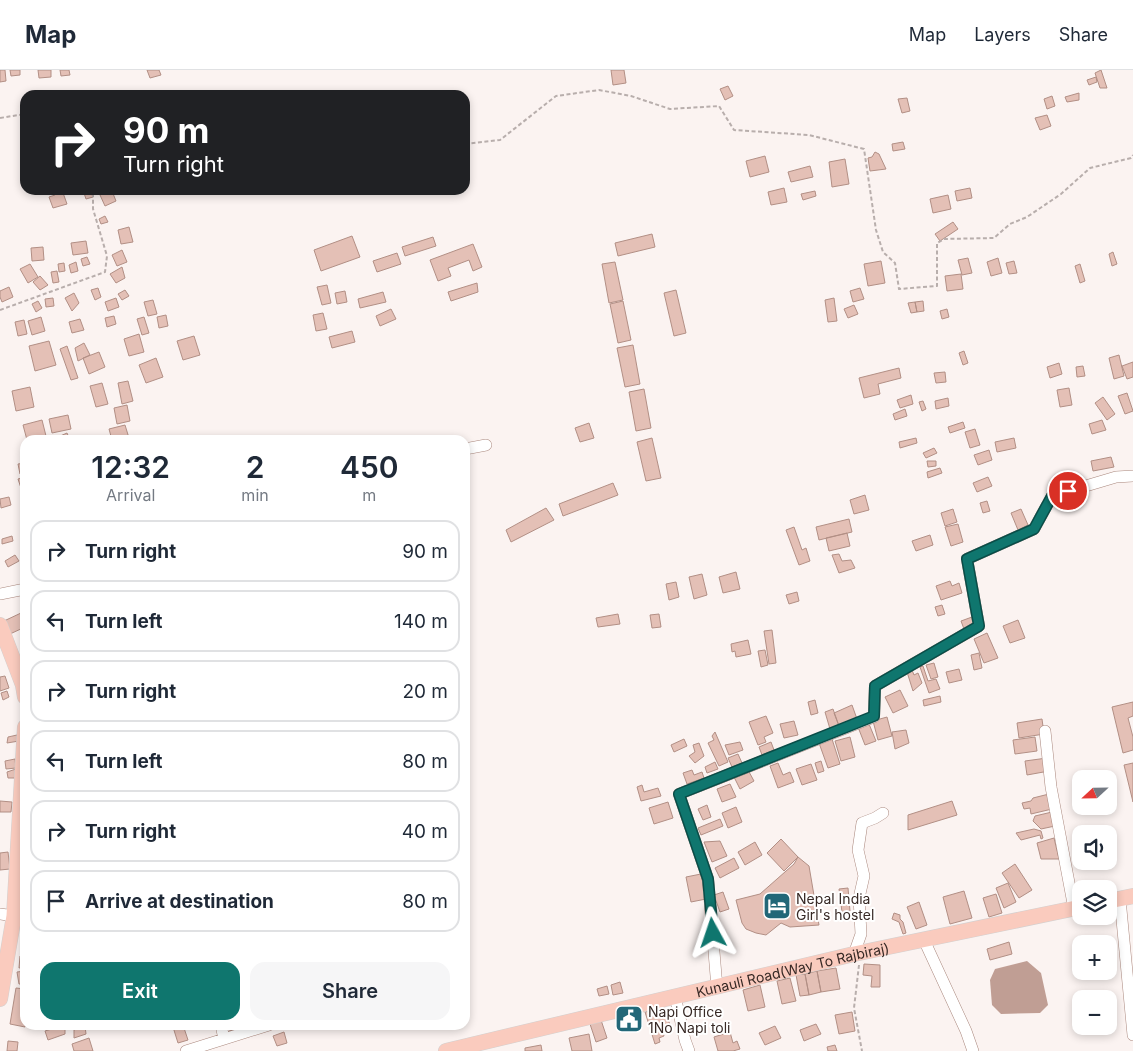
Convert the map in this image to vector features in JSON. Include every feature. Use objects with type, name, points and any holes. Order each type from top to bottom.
[{"type":"main road","points":[[0,625],[20,678]]},
{"type":"main road","points":[[0,999],[7,915],[20,862]]},
{"type":"main road","name":"Kunauli Road(Way To Rajbiraj)","points":[[446,1051],[675,996],[717,988],[857,953],[1072,909]]},
{"type":"street","points":[[470,448],[486,445]]},
{"type":"street","points":[[717,988],[708,879],[679,794],[874,716],[875,686],[979,626],[967,559],[1034,529],[1052,496],[1116,477],[1133,476]]},
{"type":"street","points":[[0,594],[20,590]]},
{"type":"street","points":[[1045,731],[1051,787],[1072,885]]},
{"type":"street","points":[[857,953],[861,934],[860,898],[864,876],[858,850],[862,823],[883,813]]},
{"type":"street","points":[[1121,899],[1133,1035]]},
{"type":"street","points":[[924,940],[966,1031],[973,1051]]},
{"type":"street","points":[[675,996],[689,1051]]},
{"type":"street","points":[[222,1030],[224,1039]]},
{"type":"street","points":[[186,1051],[254,1030]]},
{"type":"path","points":[[470,143],[500,140],[556,96],[599,90],[631,96],[670,109],[719,106],[734,130],[809,135],[864,150],[876,230],[883,252],[894,263],[899,289],[937,286],[936,242],[994,238],[1010,224],[1027,217],[1061,194],[1090,168],[1131,158],[1133,155]]},
{"type":"path","points":[[0,118],[20,115]]},
{"type":"path","points":[[0,310],[105,272],[107,256],[93,209],[93,195]]},
{"type":"path","points":[[857,953],[854,1008],[862,1051]]},
{"type":"shaded area","points":[[1027,961],[1041,973],[1048,1005],[1040,1013],[1001,1014],[992,1005],[990,980],[995,969]]},
{"type":"building","points":[[0,70],[5,70],[6,81],[0,82]]},
{"type":"building","points":[[10,70],[20,70],[20,75],[11,76]]},
{"type":"building","points":[[38,70],[51,70],[51,77],[39,78]]},
{"type":"building","points":[[60,70],[69,70],[70,75],[61,76]]},
{"type":"building","points":[[147,70],[159,70],[161,75],[150,78]]},
{"type":"building","points":[[611,70],[624,70],[626,83],[613,85]]},
{"type":"building","points":[[1101,70],[1107,88],[1100,88],[1095,73]]},
{"type":"building","points":[[1096,77],[1097,82],[1089,85],[1087,80]]},
{"type":"building","points":[[728,86],[733,96],[725,100],[720,89]]},
{"type":"building","points":[[1079,93],[1079,100],[1067,102],[1065,97]]},
{"type":"building","points":[[1052,96],[1055,106],[1047,109],[1044,99]]},
{"type":"building","points":[[907,98],[910,111],[902,113],[898,99]]},
{"type":"building","points":[[1047,115],[1051,126],[1040,130],[1035,118]]},
{"type":"building","points":[[903,142],[905,149],[893,151],[892,144]]},
{"type":"building","points":[[875,152],[879,154],[886,169],[870,171],[868,158],[872,157]]},
{"type":"building","points":[[765,156],[769,172],[750,177],[746,161]]},
{"type":"building","points":[[845,159],[849,184],[832,187],[829,162]]},
{"type":"building","points":[[810,166],[813,177],[791,182],[788,172]]},
{"type":"building","points":[[784,188],[787,202],[771,205],[768,192]]},
{"type":"building","points":[[970,188],[972,198],[957,201],[955,191]]},
{"type":"building","points":[[815,191],[816,196],[803,200],[801,194]]},
{"type":"building","points":[[64,195],[67,204],[53,208],[49,197]]},
{"type":"building","points":[[85,195],[92,195],[93,197],[86,199]]},
{"type":"building","points":[[100,195],[114,195],[116,201],[105,206]]},
{"type":"building","points":[[948,195],[951,209],[933,213],[930,199]]},
{"type":"building","points":[[105,216],[108,222],[101,224],[99,219]]},
{"type":"building","points":[[953,222],[958,229],[940,241],[935,234]]},
{"type":"building","points":[[129,227],[133,242],[121,244],[118,230]]},
{"type":"building","points":[[652,234],[655,247],[618,256],[615,243]]},
{"type":"building","points":[[352,236],[360,257],[321,271],[314,250]]},
{"type":"building","points":[[433,237],[436,246],[405,256],[402,247]]},
{"type":"building","points":[[86,241],[88,253],[73,255],[71,243]]},
{"type":"building","points":[[473,244],[482,267],[473,271],[469,260],[448,268],[451,276],[438,281],[430,260]]},
{"type":"building","points":[[43,247],[44,260],[32,261],[31,248]]},
{"type":"building","points":[[122,250],[127,262],[117,266],[112,255]]},
{"type":"building","points":[[1113,252],[1117,264],[1112,266],[1109,254]]},
{"type":"building","points":[[397,253],[401,264],[377,272],[373,261]]},
{"type":"building","points":[[87,257],[90,264],[83,266],[81,259]]},
{"type":"building","points":[[968,258],[972,273],[962,275],[958,260]]},
{"type":"building","points":[[998,258],[1002,273],[991,276],[987,262]]},
{"type":"building","points":[[881,261],[885,283],[868,286],[864,264]]},
{"type":"building","points":[[1014,261],[1017,273],[1009,274],[1006,263]]},
{"type":"building","points":[[76,262],[78,271],[71,273],[69,265]]},
{"type":"building","points":[[615,262],[623,300],[609,303],[602,264]]},
{"type":"building","points":[[64,263],[65,271],[59,272],[58,264]]},
{"type":"building","points":[[30,264],[38,277],[28,283],[20,269]]},
{"type":"building","points":[[1080,264],[1085,281],[1080,283],[1075,266]]},
{"type":"building","points":[[122,267],[125,278],[116,283],[110,274]]},
{"type":"building","points":[[57,271],[59,282],[53,283],[51,272]]},
{"type":"building","points":[[961,274],[963,289],[947,291],[945,276]]},
{"type":"building","points":[[40,276],[48,285],[40,290],[33,282]]},
{"type":"building","points":[[477,283],[478,292],[451,301],[448,292]]},
{"type":"building","points":[[327,285],[331,303],[322,305],[317,287]]},
{"type":"building","points":[[9,287],[13,297],[2,302],[0,291]]},
{"type":"building","points":[[98,288],[101,297],[95,300],[91,290]]},
{"type":"building","points":[[860,288],[864,299],[853,302],[850,291]]},
{"type":"building","points":[[125,290],[129,296],[122,300],[118,294]]},
{"type":"building","points":[[676,290],[686,333],[674,336],[664,293]]},
{"type":"building","points":[[345,291],[347,302],[337,304],[335,293]]},
{"type":"building","points":[[383,292],[386,302],[360,308],[358,299]]},
{"type":"building","points":[[74,293],[79,303],[72,311],[65,298]]},
{"type":"building","points":[[53,298],[54,306],[46,307],[45,299]]},
{"type":"building","points":[[116,298],[119,307],[108,311],[105,302]]},
{"type":"building","points":[[834,298],[837,321],[828,322],[825,300]]},
{"type":"building","points":[[153,300],[157,314],[148,316],[144,302]]},
{"type":"building","points":[[38,301],[42,308],[36,312],[32,304]]},
{"type":"building","points":[[623,301],[631,340],[618,343],[610,304]]},
{"type":"building","points":[[923,301],[924,311],[917,312],[915,302]]},
{"type":"building","points":[[915,302],[917,312],[911,313],[908,303]]},
{"type":"building","points":[[854,305],[858,314],[848,318],[844,309]]},
{"type":"building","points":[[391,309],[396,319],[380,326],[376,316]]},
{"type":"building","points":[[947,309],[949,317],[942,319],[940,311]]},
{"type":"building","points":[[323,313],[327,329],[316,331],[313,315]]},
{"type":"building","points":[[166,315],[168,326],[159,328],[157,317]]},
{"type":"building","points":[[114,316],[116,324],[107,327],[105,318]]},
{"type":"building","points":[[41,317],[45,331],[32,335],[28,321]]},
{"type":"building","points":[[144,317],[149,333],[142,335],[137,319]]},
{"type":"building","points":[[80,319],[84,330],[72,333],[69,322]]},
{"type":"building","points":[[24,320],[27,334],[18,336],[15,322]]},
{"type":"building","points":[[352,331],[355,342],[332,348],[329,337]]},
{"type":"building","points":[[139,334],[144,352],[129,356],[124,339]]},
{"type":"building","points":[[194,336],[200,355],[183,360],[177,341]]},
{"type":"building","points":[[49,341],[56,365],[35,371],[29,346]]},
{"type":"building","points":[[84,343],[90,355],[78,361],[75,348]]},
{"type":"building","points":[[633,345],[640,384],[625,387],[617,348]]},
{"type":"building","points":[[67,346],[78,378],[71,380],[60,349]]},
{"type":"building","points":[[964,351],[968,363],[963,365],[959,353]]},
{"type":"building","points":[[99,352],[105,367],[89,374],[83,358]]},
{"type":"building","points":[[1119,355],[1124,376],[1114,379],[1109,358]]},
{"type":"building","points":[[156,358],[163,377],[146,383],[139,365]]},
{"type":"building","points":[[1133,362],[1133,377],[1127,379],[1122,366]]},
{"type":"building","points":[[1059,363],[1062,374],[1050,378],[1047,367]]},
{"type":"building","points":[[1083,366],[1085,376],[1077,377],[1076,367]]},
{"type":"building","points":[[899,368],[901,378],[878,384],[880,394],[864,398],[859,378]]},
{"type":"building","points":[[945,372],[946,382],[936,383],[934,373]]},
{"type":"building","points":[[128,381],[133,401],[122,404],[118,383]]},
{"type":"building","points":[[102,383],[108,404],[96,407],[90,386]]},
{"type":"building","points":[[30,387],[34,407],[16,411],[12,391]]},
{"type":"building","points":[[1069,388],[1072,405],[1060,407],[1057,390]]},
{"type":"building","points":[[644,389],[651,428],[636,431],[629,392]]},
{"type":"building","points":[[1127,393],[1133,411],[1125,414],[1118,396]]},
{"type":"building","points":[[911,395],[913,404],[900,408],[897,400]]},
{"type":"building","points":[[1103,397],[1115,414],[1107,420],[1095,403]]},
{"type":"building","points":[[948,398],[949,406],[936,409],[935,401]]},
{"type":"building","points":[[923,401],[926,409],[922,411],[919,402]]},
{"type":"building","points":[[127,405],[130,421],[117,424],[114,408]]},
{"type":"building","points":[[905,409],[907,416],[895,420],[893,414]]},
{"type":"building","points":[[68,415],[71,429],[52,433],[49,419]]},
{"type":"building","points":[[42,420],[46,435],[26,435],[23,425]]},
{"type":"building","points":[[1102,420],[1106,430],[1092,434],[1089,424]]},
{"type":"building","points":[[963,422],[965,428],[950,433],[948,427]]},
{"type":"building","points":[[589,423],[594,438],[580,442],[575,428]]},
{"type":"building","points":[[125,425],[128,435],[111,435],[109,429]]},
{"type":"building","points":[[975,429],[980,445],[970,448],[965,432]]},
{"type":"building","points":[[652,438],[661,478],[646,481],[637,442]]},
{"type":"building","points":[[916,438],[917,443],[900,448],[899,442]]},
{"type":"building","points":[[1014,438],[1016,448],[997,452],[995,442]]},
{"type":"building","points":[[934,448],[937,453],[926,458],[923,453]]},
{"type":"building","points":[[989,450],[992,460],[978,465],[974,455]]},
{"type":"building","points":[[1111,457],[1114,467],[1093,471],[1091,461]]},
{"type":"building","points":[[927,461],[936,461],[936,466],[928,467]]},
{"type":"building","points":[[940,468],[942,473],[928,478],[927,472]]},
{"type":"building","points":[[988,477],[992,486],[977,492],[973,483]]},
{"type":"building","points":[[613,483],[618,495],[563,516],[559,504]]},
{"type":"building","points":[[865,495],[869,510],[854,514],[850,500]]},
{"type":"building","points":[[9,497],[11,505],[1,508],[0,499]]},
{"type":"building","points":[[987,501],[990,511],[983,513],[980,503]]},
{"type":"building","points":[[546,508],[554,520],[511,542],[506,530]]},
{"type":"building","points":[[953,509],[957,522],[945,526],[941,513]]},
{"type":"building","points":[[1021,509],[1028,525],[1018,530],[1011,513]]},
{"type":"building","points":[[849,519],[852,532],[819,540],[816,527]]},
{"type":"building","points":[[958,524],[963,542],[951,546],[945,527]]},
{"type":"building","points":[[794,527],[802,550],[806,548],[810,561],[799,565],[786,530]]},
{"type":"building","points":[[847,533],[850,546],[829,551],[826,538]]},
{"type":"building","points":[[930,535],[933,545],[916,551],[912,541]]},
{"type":"building","points":[[12,536],[13,541],[2,544],[2,539]]},
{"type":"building","points":[[839,554],[842,561],[851,560],[855,568],[839,573],[832,555]]},
{"type":"building","points":[[15,555],[19,561],[8,567],[5,561]]},
{"type":"building","points":[[736,572],[740,589],[723,593],[719,577]]},
{"type":"building","points":[[702,574],[707,595],[694,599],[689,577]]},
{"type":"building","points":[[950,581],[952,586],[959,583],[962,593],[941,600],[936,586]]},
{"type":"building","points":[[676,582],[679,597],[669,600],[666,584]]},
{"type":"building","points":[[797,592],[799,601],[789,604],[786,595]]},
{"type":"building","points":[[942,605],[945,614],[938,616],[935,607]]},
{"type":"building","points":[[20,613],[20,629],[10,634],[4,621]]},
{"type":"building","points":[[618,614],[620,624],[598,627],[596,618]]},
{"type":"building","points":[[659,614],[661,627],[652,628],[650,615]]},
{"type":"building","points":[[972,617],[975,624],[964,629],[961,621]]},
{"type":"building","points":[[1018,620],[1025,638],[1010,643],[1003,626]]},
{"type":"building","points":[[772,630],[776,663],[769,664],[764,631]]},
{"type":"building","points":[[987,633],[998,658],[984,663],[974,639]]},
{"type":"building","points":[[748,640],[751,654],[736,657],[735,651],[732,652],[731,644]]},
{"type":"building","points":[[765,650],[768,665],[761,667],[758,651]]},
{"type":"building","points":[[979,653],[982,668],[974,670],[971,655]]},
{"type":"building","points":[[934,663],[938,677],[931,679],[926,665]]},
{"type":"building","points":[[923,666],[928,681],[936,679],[940,689],[929,693],[920,667]]},
{"type":"building","points":[[959,669],[962,680],[949,683],[946,672]]},
{"type":"building","points":[[912,670],[914,675],[918,673],[922,683],[913,691],[907,672]]},
{"type":"building","points":[[5,676],[9,688],[0,691],[0,677]]},
{"type":"building","points":[[900,690],[908,706],[893,713],[885,697]]},
{"type":"building","points":[[7,691],[9,697],[3,700],[1,693]]},
{"type":"building","points":[[940,696],[941,702],[924,706],[923,700]]},
{"type":"building","points":[[815,700],[818,713],[811,715],[808,702]]},
{"type":"building","points":[[1133,702],[1133,716],[1128,718],[1133,737],[1133,750],[1123,753],[1112,707]]},
{"type":"building","points":[[852,705],[857,719],[839,726],[834,713]]},
{"type":"building","points":[[833,709],[839,726],[830,729],[825,712]]},
{"type":"building","points":[[766,716],[773,733],[764,737],[766,742],[758,745],[749,722]]},
{"type":"building","points":[[887,717],[892,736],[878,740],[873,721]]},
{"type":"building","points":[[1042,719],[1044,734],[1019,738],[1017,723]]},
{"type":"building","points":[[794,721],[798,735],[784,738],[780,724]]},
{"type":"building","points":[[869,724],[876,741],[865,745],[858,727]]},
{"type":"building","points":[[906,730],[909,743],[895,749],[892,732]]},
{"type":"building","points":[[715,732],[728,762],[719,766],[708,743],[714,740],[712,736]]},
{"type":"building","points":[[17,735],[19,741],[7,743],[8,737]]},
{"type":"building","points":[[850,737],[855,757],[841,761],[835,741]]},
{"type":"building","points":[[1035,737],[1037,751],[1015,754],[1013,740]]},
{"type":"building","points":[[684,739],[687,746],[674,752],[671,745]]},
{"type":"building","points":[[832,739],[840,764],[828,768],[819,743]]},
{"type":"building","points":[[740,742],[743,750],[729,755],[725,745]]},
{"type":"building","points":[[771,742],[774,750],[762,755],[759,747]]},
{"type":"building","points":[[699,743],[704,756],[695,763],[689,756],[695,752],[693,745]]},
{"type":"building","points":[[738,754],[742,763],[732,767],[728,758]]},
{"type":"building","points":[[1047,758],[1049,771],[1027,775],[1025,761]]},
{"type":"building","points":[[15,759],[16,768],[6,769],[5,761]]},
{"type":"building","points":[[821,761],[824,771],[818,773],[815,763]]},
{"type":"building","points":[[715,762],[718,769],[707,773],[705,767]]},
{"type":"building","points":[[778,763],[783,775],[790,772],[794,782],[778,788],[770,766]]},
{"type":"building","points":[[1133,763],[1133,802],[1124,765]]},
{"type":"building","points":[[811,764],[817,780],[802,785],[796,769]]},
{"type":"building","points":[[16,769],[17,778],[8,778],[7,772]]},
{"type":"building","points":[[692,770],[694,775],[702,772],[704,778],[687,784],[683,773]]},
{"type":"building","points":[[748,770],[754,781],[740,789],[734,777]]},
{"type":"building","points":[[730,784],[736,797],[722,802],[717,789]]},
{"type":"building","points":[[642,785],[644,792],[658,788],[661,796],[641,801],[637,787]]},
{"type":"building","points":[[1049,794],[1052,809],[1031,814],[1030,808],[1024,809],[1022,803]]},
{"type":"building","points":[[0,801],[12,802],[11,812],[0,812]]},
{"type":"building","points":[[952,801],[957,815],[908,830],[908,815]]},
{"type":"building","points":[[668,802],[673,818],[654,824],[649,808]]},
{"type":"building","points":[[707,805],[711,817],[703,820],[698,809]]},
{"type":"building","points":[[736,807],[742,822],[728,828],[722,813]]},
{"type":"building","points":[[1052,812],[1055,826],[1041,829],[1033,821],[1035,816]]},
{"type":"building","points":[[720,819],[723,826],[701,835],[698,828]]},
{"type":"building","points":[[1034,829],[1041,831],[1043,838],[1041,839],[1040,835],[1021,840],[1016,833]]},
{"type":"building","points":[[1054,838],[1059,859],[1041,859],[1037,843]]},
{"type":"building","points":[[781,839],[798,857],[784,871],[767,853]]},
{"type":"building","points":[[720,841],[727,856],[712,862],[704,842]]},
{"type":"building","points":[[755,842],[762,855],[745,865],[738,852]]},
{"type":"building","points":[[8,852],[10,869],[0,870],[0,853]]},
{"type":"building","points":[[798,857],[809,866],[819,925],[790,927],[781,923],[766,935],[746,929],[742,923],[736,900],[760,894],[794,864]]},
{"type":"building","points":[[734,858],[739,868],[720,878],[715,868]]},
{"type":"building","points":[[1015,864],[1032,890],[1019,898],[1002,873]]},
{"type":"building","points":[[701,874],[706,899],[691,902],[686,877]]},
{"type":"building","points":[[1008,883],[1016,902],[1004,908],[996,888]]},
{"type":"building","points":[[848,888],[850,911],[842,912],[839,889]]},
{"type":"building","points":[[964,891],[972,918],[950,924],[943,897]]},
{"type":"building","points":[[723,892],[729,909],[720,912],[714,895]]},
{"type":"building","points":[[996,894],[1002,913],[989,917],[983,898]]},
{"type":"building","points":[[919,902],[927,925],[916,929],[907,907]]},
{"type":"building","points":[[894,913],[900,915],[906,933],[903,934],[899,922],[892,919]]},
{"type":"building","points":[[1009,942],[1012,954],[990,960],[987,949]]},
{"type":"building","points":[[864,964],[880,965],[880,987],[871,987],[872,976],[863,975]]},
{"type":"building","points":[[836,968],[840,989],[821,992],[817,971]]},
{"type":"building","points":[[817,971],[821,992],[809,995],[805,974]]},
{"type":"building","points":[[17,972],[20,972],[20,984],[19,984]]},
{"type":"building","points":[[805,974],[809,995],[800,996],[796,975]]},
{"type":"building","points":[[790,978],[796,1001],[782,1004],[777,981]]},
{"type":"building","points":[[620,982],[623,993],[613,995],[611,985]]},
{"type":"building","points":[[760,985],[765,1007],[748,1011],[743,990]]},
{"type":"building","points":[[607,986],[609,994],[599,996],[597,989]]},
{"type":"building","points":[[16,988],[20,988],[20,1026],[10,1024]]},
{"type":"building","points":[[664,1007],[670,1025],[662,1028],[664,1036],[659,1038],[660,1042],[655,1044],[645,1012]]},
{"type":"building","name":"Napi Office 1No Napi toli","points":[[635,1012],[638,1024],[623,1028],[620,1015]]},
{"type":"building","points":[[852,1012],[855,1031],[839,1034],[835,1015]]},
{"type":"building","points":[[601,1020],[607,1038],[596,1042],[590,1024]]},
{"type":"building","points":[[816,1024],[821,1034],[804,1041],[800,1030]]},
{"type":"building","points":[[775,1026],[781,1038],[765,1045],[759,1033]]},
{"type":"building","points":[[65,1030],[65,1034],[48,1040],[45,1031]]},
{"type":"building","points":[[74,1030],[86,1030],[86,1034],[74,1038]]},
{"type":"building","points":[[174,1030],[185,1030],[188,1040],[178,1043]]},
{"type":"building","points":[[284,1032],[287,1043],[277,1046],[273,1036]]},
{"type":"building","points":[[730,1032],[733,1043],[737,1041],[740,1049],[718,1051],[714,1037]]},
{"type":"building","points":[[589,1034],[592,1051],[572,1051],[569,1038]]},
{"type":"building","points":[[89,1038],[93,1051],[74,1051],[72,1044]]},
{"type":"building","points":[[8,1041],[18,1042],[17,1051],[7,1051]]},
{"type":"building","points":[[541,1045],[542,1051],[525,1051],[525,1048]]},
{"type":"building","points":[[835,1045],[837,1051],[828,1051],[827,1047]]},
{"type":"place","name":"Nepal India Girl's hostel","points":[[777,906]]},
{"type":"place","name":"Napi Office 1No Napi toli","points":[[629,1019]]},
{"type":"route","points":[[713,933],[708,879],[679,794],[874,716],[875,686],[979,626],[967,559],[1034,529],[1052,496],[1068,491]]}]
